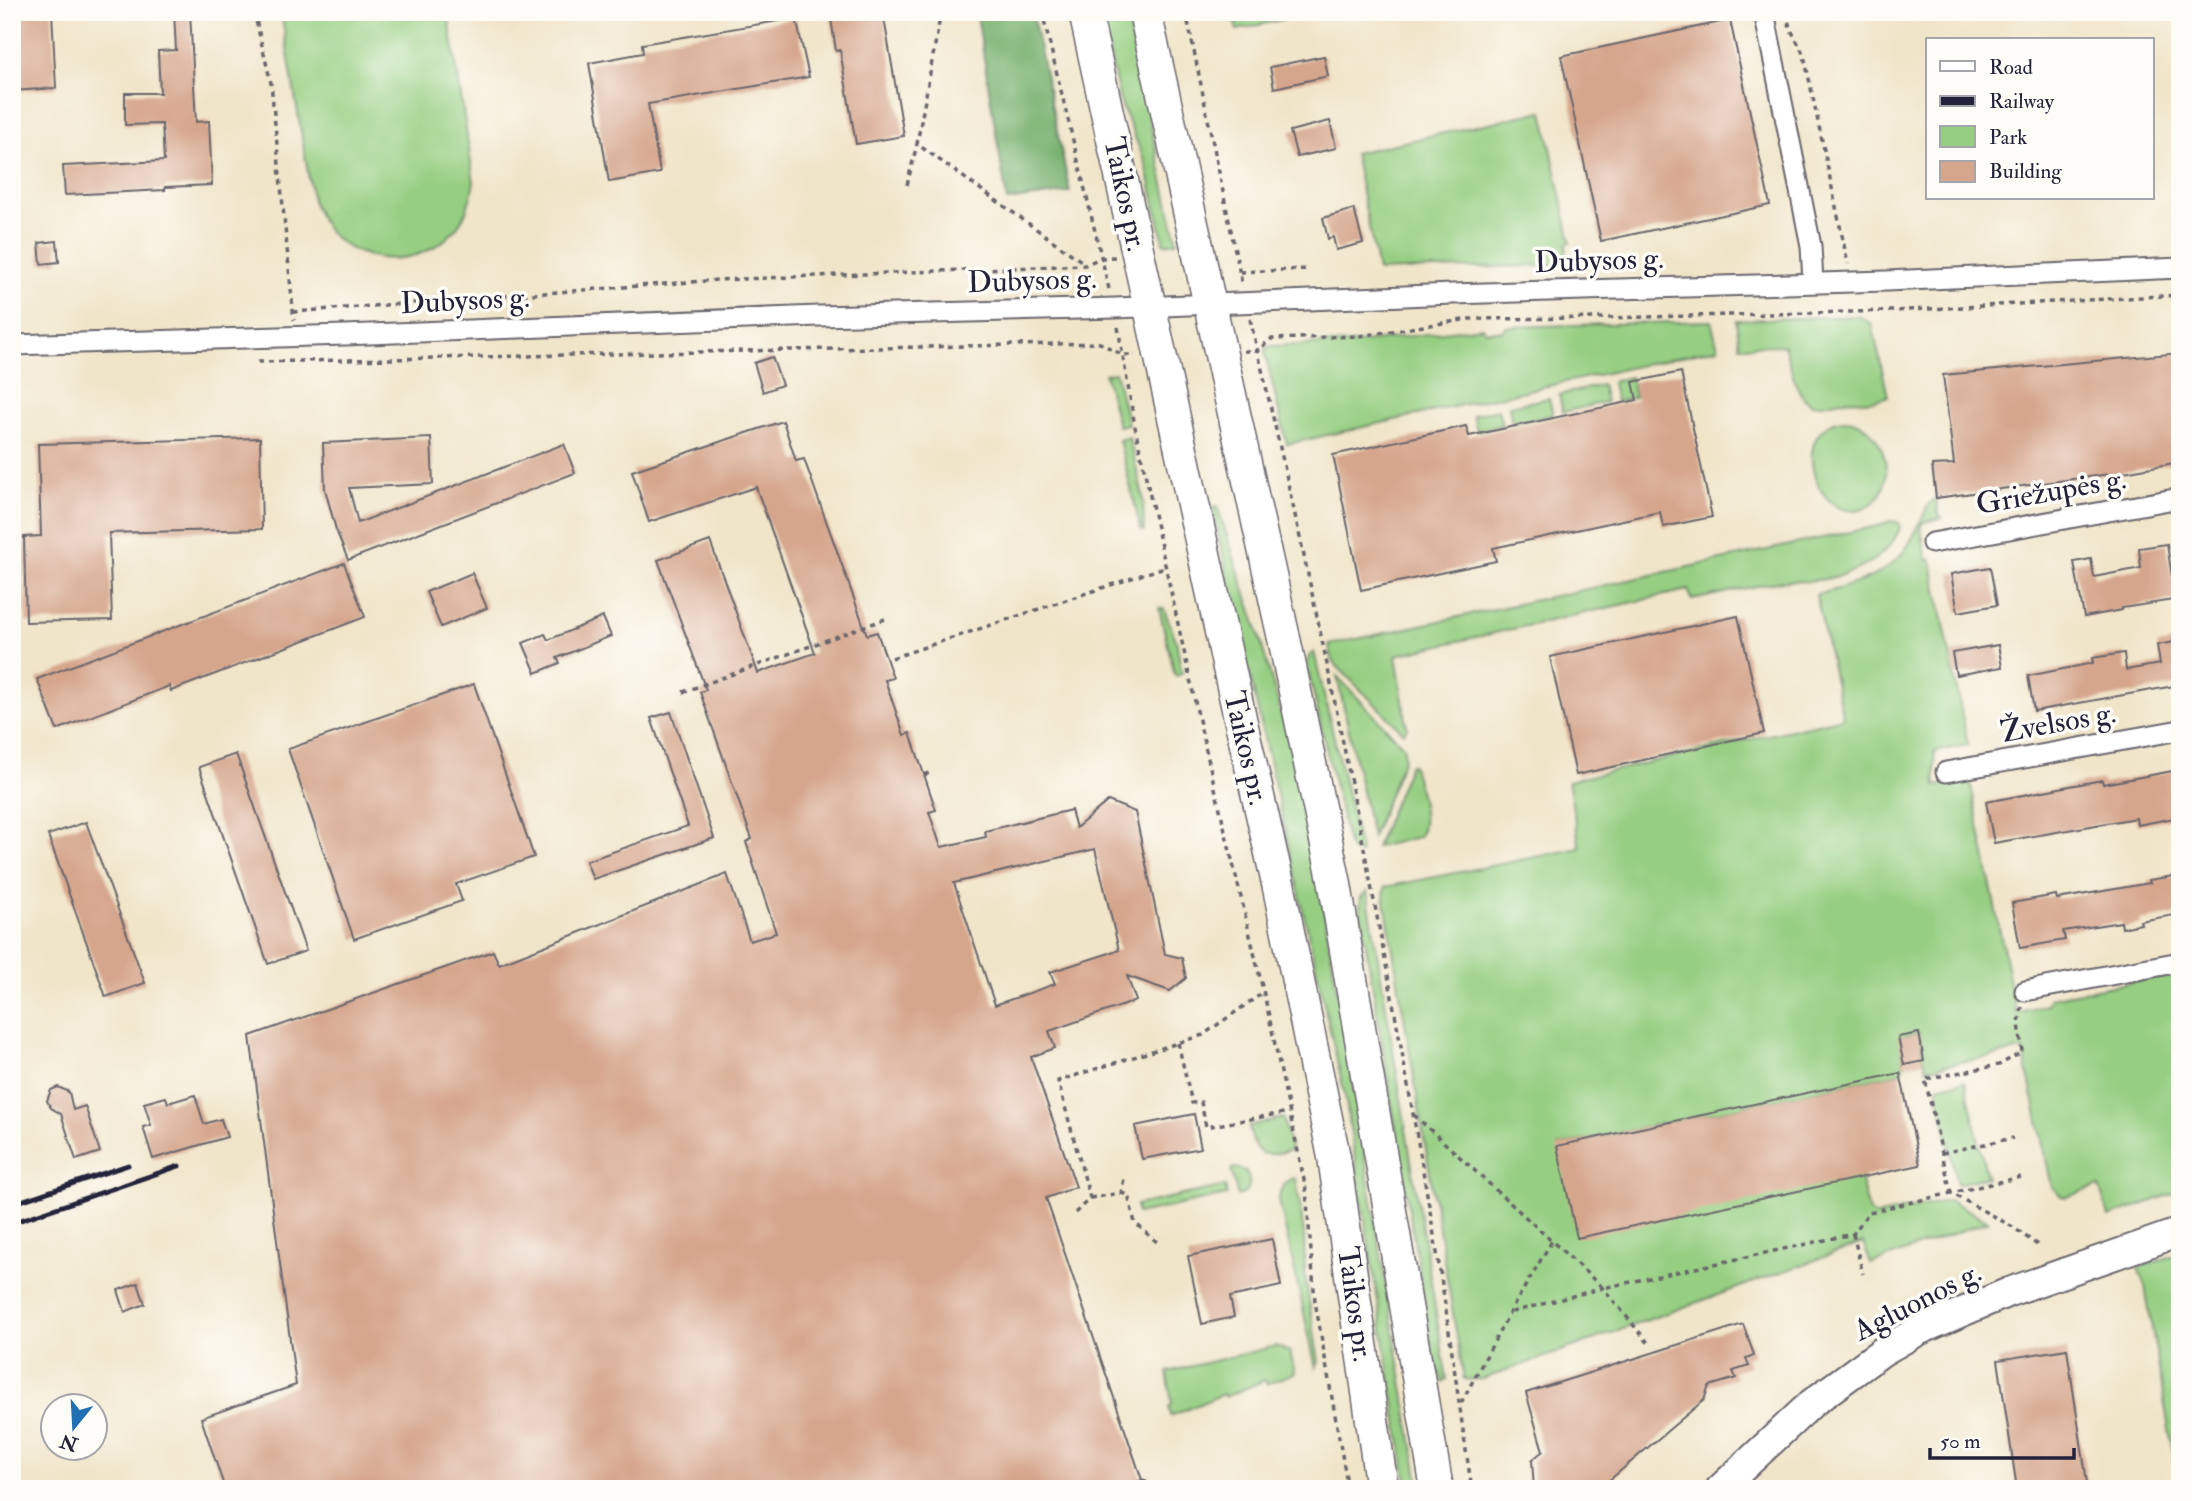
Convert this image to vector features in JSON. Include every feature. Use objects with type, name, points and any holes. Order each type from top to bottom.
[{"type":"main road","name":"Taikos pr.","points":[[1085,12],[1279,888],[1334,1157],[1382,1489]]},
{"type":"main road","name":"Taikos pr.","points":[[1145,12],[1285,643],[1334,879],[1437,1489]]},
{"type":"main road","name":"Agluonos g.","points":[[1720,1489],[1812,1403],[1883,1350],[1918,1331],[2009,1292],[2180,1232]]},
{"type":"street","points":[[1764,12],[1811,246],[1813,282]]},
{"type":"street","name":"Dubysos g.","points":[[12,345],[1115,308],[2180,268]]},
{"type":"street","name":"Griežupės g.","points":[[1932,543],[2180,498]]},
{"type":"street","name":"Žvelsos g.","points":[[1946,772],[2180,730]]},
{"type":"street","points":[[2025,991],[2180,962]]},
{"type":"path","points":[[254,12],[271,83],[297,336]]},
{"type":"path","points":[[907,185],[941,12]]},
{"type":"path","points":[[1042,12],[1100,258],[1115,308],[1135,427],[1200,729],[1264,992],[1306,1189],[1315,1301],[1349,1489]]},
{"type":"path","points":[[1186,12],[1366,858],[1434,1230],[1472,1489]]},
{"type":"path","points":[[1786,12],[1790,28],[1804,55],[1847,261]]},
{"type":"path","points":[[917,144],[1085,265]]},
{"type":"path","points":[[293,312],[717,280],[1085,265],[1100,258],[1139,256]]},
{"type":"path","points":[[1198,256],[1237,256]]},
{"type":"path","points":[[1240,272],[1308,269]]},
{"type":"path","points":[[1257,351],[1271,339],[1360,336],[1469,319],[1892,311],[2180,295]]},
{"type":"path","points":[[258,362],[1100,343],[1123,355],[1143,354]]},
{"type":"path","points":[[892,658],[1166,567]]},
{"type":"path","points":[[683,692],[885,620]]},
{"type":"path","points":[[924,775],[932,772]]},
{"type":"path","points":[[2025,991],[2019,1022],[2022,1052],[1998,1065],[1925,1079],[1951,1193],[2013,1227],[2040,1247]]},
{"type":"path","points":[[1090,1198],[1058,1081],[1203,1035],[1264,992]]},
{"type":"path","points":[[1178,1043],[1192,1103],[1201,1102],[1206,1127],[1289,1112]]},
{"type":"path","points":[[1412,1114],[1603,1288],[1650,1345]]},
{"type":"path","points":[[1942,1153],[2013,1138]]},
{"type":"path","points":[[1510,1312],[1603,1288],[1853,1234],[1870,1212],[2021,1177]]},
{"type":"path","points":[[1121,1193],[1124,1179]]},
{"type":"path","points":[[1075,1213],[1090,1198],[1121,1193],[1128,1195],[1135,1223],[1158,1243]]},
{"type":"path","points":[[1853,1234],[1863,1274]]},
{"type":"path","points":[[1460,1405],[1552,1241]]},
{"type":"path","points":[[1142,1480],[1151,1482]]},
{"type":"green space","points":[[281,12],[448,12],[474,182],[463,218],[451,234],[436,246],[420,254],[383,258],[365,255],[347,247],[326,228],[313,203]]},
{"type":"green space","points":[[1032,12],[1070,192],[1007,201],[977,15]]},
{"type":"green space","points":[[1100,12],[1125,12],[1177,242],[1164,244],[1146,164],[1120,101]]},
{"type":"green space","points":[[1233,12],[1315,12],[1237,30]]},
{"type":"green space","points":[[1543,111],[1571,242],[1567,243],[1566,254],[1557,265],[1378,271],[1354,153]]},
{"type":"green space","points":[[1859,316],[1872,324],[1888,396],[1870,401],[1841,400],[1824,404],[1806,401],[1797,387],[1784,345],[1740,346],[1736,320]]},
{"type":"green space","points":[[1711,321],[1718,348],[1287,444],[1265,353],[1267,347],[1271,346],[1356,343],[1482,327],[1485,331],[1503,331],[1505,327]]},
{"type":"green space","points":[[1115,372],[1128,424],[1118,426],[1105,374]]},
{"type":"green space","points":[[1630,377],[1635,397],[1616,402],[1612,383]]},
{"type":"green space","points":[[1602,385],[1606,402],[1563,412],[1559,395]]},
{"type":"green space","points":[[1549,398],[1553,415],[1512,423],[1509,406]]},
{"type":"green space","points":[[1498,409],[1502,425],[1477,431],[1473,415]]},
{"type":"green space","points":[[1843,420],[1859,423],[1871,433],[1880,446],[1885,462],[1886,479],[1881,493],[1871,504],[1855,510],[1840,508],[1828,499],[1813,470],[1812,453],[1816,438],[1826,426]]},
{"type":"green space","points":[[1129,437],[1143,497],[1144,531],[1141,530],[1119,440]]},
{"type":"green space","points":[[1936,498],[1942,518],[1923,522],[1921,529],[1927,560],[1931,559],[1968,745],[1934,752],[1936,786],[1970,780],[2016,1013],[2047,1005],[2050,998],[2180,973],[2180,1191],[2109,1217],[2099,1186],[2066,1197],[2061,1196],[2052,1187],[2023,1050],[1926,1069],[1919,1033],[1899,1037],[1904,1065],[1900,1073],[1558,1146],[1860,1177],[1869,1212],[1875,1216],[1950,1200],[1988,1221],[1871,1264],[1863,1243],[1483,1379],[1464,1380],[1384,896],[1385,887],[1580,848],[1568,781],[1843,718],[1816,595],[1864,580],[1895,561],[1911,541],[1929,504]]},
{"type":"green space","points":[[1217,506],[1254,618],[1287,734],[1319,882],[1420,1489],[1408,1489],[1345,1096],[1212,507]]},
{"type":"green space","points":[[1889,521],[1898,522],[1900,528],[1885,551],[1863,566],[1837,576],[1810,581],[1778,582],[1692,600],[1688,590],[1396,655],[1407,727],[1404,733],[1333,662],[1329,645],[1882,525]]},
{"type":"green space","points":[[1159,608],[1164,609],[1176,640],[1182,674],[1175,676]]},
{"type":"green space","points":[[1314,652],[1361,854],[1352,852],[1348,844],[1307,665],[1309,656]]},
{"type":"green space","points":[[1337,676],[1404,747],[1404,758],[1372,837]]},
{"type":"green space","points":[[1410,764],[1413,765],[1422,803],[1422,831],[1418,837],[1376,847]]},
{"type":"green space","points":[[1367,891],[1447,1380],[1443,1383],[1432,1351],[1360,908],[1361,897]]},
{"type":"green space","points":[[1965,1081],[1987,1177],[1957,1184],[1937,1087]]},
{"type":"green space","points":[[1283,1118],[1291,1150],[1273,1154],[1261,1153],[1254,1144],[1249,1126]]},
{"type":"green space","points":[[1231,1169],[1246,1171],[1249,1183],[1246,1192],[1238,1196]]},
{"type":"green space","points":[[1296,1178],[1304,1234],[1305,1276],[1319,1362],[1316,1368],[1279,1200],[1283,1187]]},
{"type":"green space","points":[[1225,1186],[1227,1195],[1137,1214],[1136,1205]]},
{"type":"green space","points":[[2180,1253],[2179,1489],[2145,1286],[2138,1268]]},
{"type":"green space","points":[[1276,1346],[1290,1352],[1295,1373],[1267,1384],[1265,1380],[1225,1397],[1223,1394],[1171,1416],[1169,1408],[1172,1403],[1167,1372]]},
{"type":"building","points":[[12,12],[52,12],[56,88],[12,91]]},
{"type":"building","points":[[174,12],[190,12],[196,122],[209,121],[212,185],[65,195],[63,166],[164,161],[162,124],[125,125],[125,93],[160,93],[158,51],[176,50]]},
{"type":"building","points":[[830,12],[883,12],[904,136],[856,144],[840,50],[836,51]]},
{"type":"building","points":[[796,18],[809,77],[648,104],[660,173],[609,182],[589,63],[643,53],[642,44]]},
{"type":"building","points":[[1730,20],[1770,205],[1601,241],[1561,56]]},
{"type":"building","points":[[1324,56],[1328,76],[1274,88],[1270,67]]},
{"type":"building","points":[[1330,121],[1336,148],[1297,157],[1290,131]]},
{"type":"building","points":[[1354,209],[1363,243],[1336,250],[1333,237],[1328,239],[1323,218]]},
{"type":"building","points":[[57,241],[59,262],[41,264],[39,243]]},
{"type":"building","points":[[2180,353],[2180,462],[1936,498],[1932,465],[1954,464],[1943,375]]},
{"type":"building","points":[[772,357],[782,385],[763,392],[754,363]]},
{"type":"building","points":[[1681,372],[1712,517],[1663,527],[1660,512],[1493,548],[1496,561],[1361,590],[1333,455],[1466,426],[1469,436],[1637,400],[1633,382]]},
{"type":"building","points":[[783,421],[796,461],[804,459],[867,635],[877,632],[893,678],[885,680],[904,735],[910,733],[936,810],[929,812],[941,847],[986,837],[985,831],[1071,810],[1076,828],[1108,801],[1135,812],[1165,954],[1182,958],[1186,978],[1170,991],[1127,976],[1136,1001],[1049,1031],[1055,1048],[1031,1057],[1076,1187],[1046,1198],[1142,1480],[1117,1489],[225,1489],[201,1418],[296,1385],[250,1036],[493,951],[499,964],[727,874],[750,941],[776,933],[746,842],[752,839],[700,692],[706,690],[658,560],[710,541],[758,673],[815,653],[756,487],[649,522],[632,471]],"holes":[[[1095,849],[1119,950],[1050,972],[1055,984],[995,1005],[954,883]]]},
{"type":"building","points":[[260,438],[262,529],[109,533],[112,620],[26,622],[24,537],[41,536],[38,444]]},
{"type":"building","points":[[431,438],[433,484],[349,488],[358,523],[564,444],[575,473],[348,560],[336,530],[325,489],[323,443]]},
{"type":"building","points":[[2167,544],[2172,577],[2180,576],[2180,599],[2084,617],[2074,562],[2091,559],[2094,577],[2141,568],[2139,548]]},
{"type":"building","points":[[344,563],[365,617],[171,691],[169,686],[57,730],[37,679]]},
{"type":"building","points":[[1990,567],[1997,605],[1958,612],[1951,574]]},
{"type":"building","points":[[472,573],[487,608],[441,627],[426,592]]},
{"type":"building","points":[[1738,616],[1764,733],[1576,775],[1550,657]]},
{"type":"building","points":[[603,617],[611,636],[557,658],[560,663],[536,673],[523,643],[545,634],[548,640]]},
{"type":"building","points":[[2180,641],[2180,685],[2034,711],[2028,676],[2093,663],[2092,658],[2124,653],[2126,670],[2160,664],[2157,645]]},
{"type":"building","points":[[1998,645],[2002,667],[1956,675],[1952,653]]},
{"type":"building","points":[[474,684],[534,857],[456,884],[462,901],[354,939],[288,749]]},
{"type":"building","points":[[671,712],[714,838],[593,879],[586,861],[688,826],[651,718]]},
{"type":"building","points":[[236,754],[306,951],[268,964],[199,767]]},
{"type":"building","points":[[2178,770],[2180,817],[2137,825],[2136,818],[1994,843],[1986,802],[2102,780],[2103,784]]},
{"type":"building","points":[[86,822],[145,983],[106,997],[48,835]]},
{"type":"building","points":[[2180,875],[2180,914],[2140,921],[2141,924],[2122,928],[2121,922],[2063,931],[2065,940],[2020,948],[2012,903],[2056,895],[2057,899],[2150,883],[2149,880]]},
{"type":"building","points":[[1919,1033],[1924,1061],[1904,1065],[1898,1037]]},
{"type":"building","points":[[1900,1073],[1920,1165],[1577,1238],[1557,1146]]},
{"type":"building","points":[[58,1087],[69,1092],[73,1110],[85,1106],[100,1152],[76,1160],[61,1114],[51,1108],[47,1101],[51,1090]]},
{"type":"building","points":[[195,1095],[204,1124],[221,1119],[227,1137],[153,1159],[143,1127],[151,1125],[144,1103],[166,1097],[168,1103]]},
{"type":"building","points":[[1194,1114],[1201,1148],[1142,1159],[1135,1126]]},
{"type":"building","points":[[1272,1239],[1281,1286],[1230,1297],[1234,1317],[1202,1324],[1188,1256]]},
{"type":"building","points":[[138,1283],[145,1304],[125,1312],[118,1290]]},
{"type":"building","points":[[1743,1324],[1754,1355],[1746,1358],[1749,1366],[1733,1371],[1736,1378],[1709,1386],[1704,1400],[1599,1489],[1534,1489],[1532,1460],[1543,1451],[1526,1393]]},
{"type":"building","points":[[2067,1349],[2088,1489],[2017,1489],[1998,1360]]},
{"type":"railway","points":[[12,1204],[128,1165]]},
{"type":"railway","points":[[12,1223],[179,1166]]}]
